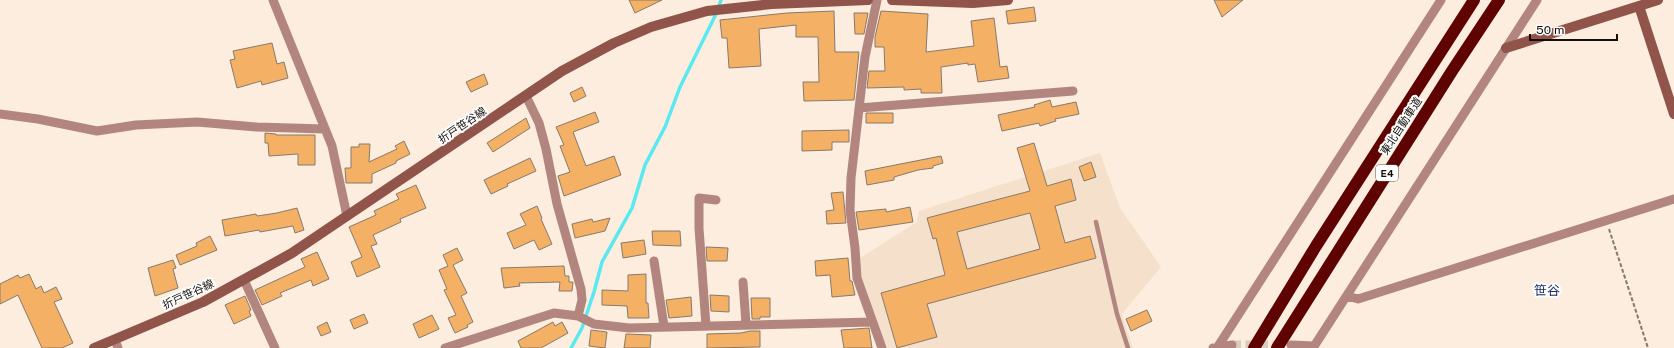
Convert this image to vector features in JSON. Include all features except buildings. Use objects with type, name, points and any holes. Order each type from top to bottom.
[{"type":"highway","name":"東北自動車道","points":[[1254,348],[1316,246],[1474,0]]},
{"type":"highway","name":"東北自動車道","points":[[1277,348],[1410,137],[1499,0]]},
{"type":"main road","name":"折戸笹谷線","points":[[94,348],[116,344],[203,302],[292,253],[562,72],[614,43],[651,27],[707,11],[772,4],[868,0]]},
{"type":"main road","points":[[892,0],[973,3],[1008,0]]},
{"type":"main road","points":[[1506,48],[1658,0]]},
{"type":"main road","points":[[1639,6],[1674,114]]},
{"type":"street","points":[[273,0],[332,146],[347,216]]},
{"type":"street","points":[[877,0],[865,57],[858,108],[851,178],[850,210],[856,248],[857,278],[882,348]]},
{"type":"street","points":[[1216,347],[1441,0]]},
{"type":"street","points":[[1291,345],[1314,347],[1537,0]]},
{"type":"street","points":[[858,108],[1073,91]]},
{"type":"street","points":[[526,96],[540,130],[557,204],[581,290],[582,300],[578,316]]},
{"type":"street","points":[[0,114],[38,119],[97,131],[136,125],[197,122],[257,127],[325,129]]},
{"type":"street","points":[[706,326],[699,228],[699,198],[716,200]]},
{"type":"street","points":[[1347,296],[1358,299],[1674,199]]},
{"type":"street","points":[[654,261],[664,326]]},
{"type":"street","points":[[244,280],[275,348]]},
{"type":"street","points":[[743,282],[746,324]]},
{"type":"street","points":[[446,348],[554,313],[578,316],[594,324],[628,328],[872,322]]},
{"type":"street","points":[[1216,347],[1232,345]]},
{"type":"lane","points":[[1096,222],[1117,314],[1128,348]]},
{"type":"path","points":[[1606,220],[1648,348]]},
{"type":"shaded area","points":[[1100,153],[1120,208],[1161,267],[1122,314],[1133,348],[888,348],[874,318],[860,276],[860,258],[917,222],[919,211]]},
{"type":"waterway","points":[[571,348],[582,328],[602,262],[632,208],[645,165],[665,127],[680,87],[717,12],[721,0]]},
{"type":"tunnel","points":[[1232,345],[1284,345]]},
{"type":"district","name":"笹谷","points":[[1547,290]]}]
